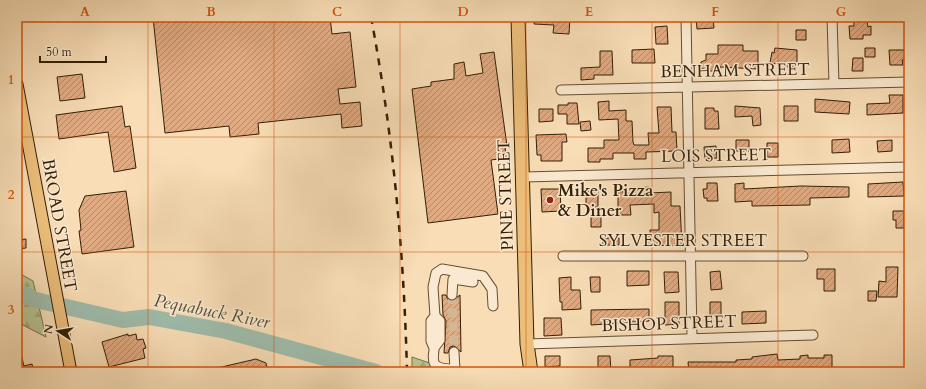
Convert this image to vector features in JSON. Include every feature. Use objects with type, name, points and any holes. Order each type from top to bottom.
[{"type":"highway","name":"PINE STREET","points":[[518,17],[524,177],[527,344],[531,372]]},
{"type":"main road","name":"BROAD STREET","points":[[17,84],[71,372]]},
{"type":"street","points":[[686,17],[686,88],[692,338]]},
{"type":"street","points":[[832,17],[834,84]]},
{"type":"street","name":"BENHAM STREET","points":[[561,90],[909,82]]},
{"type":"street","name":"LOIS STREET","points":[[524,177],[909,167]]},
{"type":"street","name":"SYLVESTER STREET","points":[[563,256],[803,256]]},
{"type":"street","points":[[454,352],[455,369],[440,368],[435,365],[432,360],[434,348],[431,341],[431,322],[435,316],[433,287],[436,273],[442,269],[483,276],[492,289],[494,306]]},
{"type":"street","points":[[452,295],[453,279],[474,282]]},
{"type":"street","name":"BISHOP STREET","points":[[527,344],[812,335]]},
{"type":"green space","points":[[17,272],[33,281],[46,337],[17,322]]},
{"type":"green space","points":[[412,357],[456,372],[412,372]]},
{"type":"building","points":[[153,17],[330,17],[332,34],[350,32],[356,87],[338,89],[340,104],[360,102],[362,126],[342,128],[341,114],[258,123],[259,134],[230,137],[229,126],[165,133]]},
{"type":"building","points":[[535,17],[570,17],[569,34],[553,33],[554,25],[534,24]]},
{"type":"building","points":[[696,17],[713,17],[714,28],[697,29]]},
{"type":"building","points":[[854,21],[867,21],[868,27],[871,26],[871,35],[863,35],[863,39],[850,39],[849,26],[854,26]]},
{"type":"building","points":[[667,26],[668,44],[656,44],[655,27]]},
{"type":"building","points":[[796,30],[806,30],[806,40],[796,40]]},
{"type":"building","points":[[718,45],[743,45],[743,51],[758,51],[758,69],[720,67],[720,71],[704,71],[704,69],[701,69],[701,62],[706,60],[706,54],[718,54]]},
{"type":"building","points":[[775,48],[797,50],[797,67],[787,67],[787,65],[770,63],[772,52],[774,53]]},
{"type":"building","points":[[865,48],[875,48],[875,57],[865,57]]},
{"type":"building","points":[[654,49],[655,63],[632,63],[632,50]]},
{"type":"building","points":[[889,50],[909,50],[909,60],[902,60],[903,65],[890,65]]},
{"type":"building","points":[[600,51],[612,51],[613,75],[594,75],[594,79],[581,80],[581,68],[600,67]]},
{"type":"building","points":[[494,52],[507,146],[505,146],[506,158],[491,160],[498,214],[428,223],[412,89],[431,86],[431,82],[454,79],[454,64],[464,62],[466,76],[483,73],[480,54]]},
{"type":"building","points":[[853,58],[863,58],[863,71],[852,71]]},
{"type":"building","points":[[82,74],[85,98],[60,101],[57,77]]},
{"type":"building","points":[[889,95],[903,95],[903,113],[867,115],[867,104],[890,103]]},
{"type":"building","points":[[815,99],[850,102],[849,114],[815,112]]},
{"type":"building","points":[[609,101],[609,111],[626,110],[626,121],[632,121],[634,145],[649,145],[648,133],[659,133],[657,107],[671,107],[672,132],[676,132],[677,151],[646,152],[646,159],[634,159],[634,153],[613,153],[613,159],[600,159],[600,162],[588,162],[588,148],[604,148],[604,140],[619,140],[618,119],[599,120],[598,102]]},
{"type":"building","points":[[568,103],[577,103],[579,124],[567,124],[567,114],[558,114],[558,105],[568,105]]},
{"type":"building","points":[[122,106],[125,127],[130,126],[136,168],[114,172],[108,132],[59,139],[56,115]]},
{"type":"building","points":[[735,106],[760,108],[761,125],[753,126],[752,116],[735,117]]},
{"type":"building","points":[[784,106],[798,106],[798,121],[784,121]]},
{"type":"building","points":[[705,108],[714,108],[714,111],[718,111],[719,129],[705,129]]},
{"type":"building","points":[[539,109],[553,109],[553,121],[539,122]]},
{"type":"building","points":[[590,121],[591,130],[581,131],[580,122]]},
{"type":"building","points":[[566,134],[567,142],[562,142],[562,161],[541,161],[541,155],[537,155],[536,135]]},
{"type":"building","points":[[849,139],[850,152],[832,153],[832,140]]},
{"type":"building","points":[[736,140],[749,140],[749,151],[736,151]]},
{"type":"building","points":[[892,140],[892,151],[878,152],[877,141]]},
{"type":"building","points":[[767,143],[778,143],[778,157],[767,157]]},
{"type":"building","points":[[716,146],[717,158],[705,159],[704,147]]},
{"type":"building","points":[[903,182],[904,196],[868,197],[868,184]]},
{"type":"building","points":[[707,183],[717,183],[718,201],[707,201],[707,198],[704,198],[703,189],[707,189]]},
{"type":"building","points":[[744,183],[744,189],[801,186],[849,187],[849,197],[810,198],[810,205],[752,206],[752,201],[735,202],[735,184]]},
{"type":"building","points":[[649,187],[649,193],[671,192],[671,206],[680,206],[682,246],[647,245],[647,236],[650,236],[650,230],[659,230],[659,212],[654,213],[654,204],[630,205],[631,215],[618,215],[618,192],[638,191],[637,188]]},
{"type":"building","points":[[541,189],[560,189],[561,211],[542,212]]},
{"type":"building","points":[[126,191],[134,247],[82,254],[79,231],[81,230],[79,210],[85,196]]},
{"type":"building","points":[[586,191],[598,191],[598,207],[586,207]]},
{"type":"building","points":[[893,211],[904,211],[904,228],[896,228],[896,220],[893,220]]},
{"type":"building","points":[[591,216],[601,216],[601,227],[591,227]]},
{"type":"building","points":[[603,238],[619,238],[619,245],[603,245]]},
{"type":"building","points":[[26,239],[26,248],[17,249],[17,240]]},
{"type":"building","points":[[886,267],[898,267],[897,297],[878,297],[879,281],[886,282]]},
{"type":"building","points":[[817,269],[835,269],[835,291],[824,291],[824,279],[817,279]]},
{"type":"building","points":[[627,271],[649,271],[649,285],[627,286]]},
{"type":"building","points":[[720,271],[722,289],[711,290],[710,272]]},
{"type":"building","points":[[664,272],[678,272],[679,292],[665,293]]},
{"type":"building","points":[[571,277],[571,290],[580,290],[581,309],[562,310],[562,302],[560,302],[559,278]]},
{"type":"building","points":[[590,277],[600,277],[600,292],[591,292]]},
{"type":"building","points":[[868,291],[877,291],[876,301],[868,301]]},
{"type":"building","points":[[442,295],[446,295],[448,300],[452,301],[460,295],[461,352],[454,346],[450,347],[448,353],[444,353],[446,321],[443,315]]},
{"type":"building","points":[[665,302],[679,302],[679,324],[665,325]]},
{"type":"building","points":[[710,302],[721,302],[721,316],[710,315]]},
{"type":"building","points":[[649,309],[649,321],[591,325],[591,310]]},
{"type":"building","points":[[766,311],[766,323],[742,324],[742,312]]},
{"type":"building","points":[[544,318],[561,318],[562,335],[544,336]]},
{"type":"building","points":[[128,334],[128,336],[136,334],[137,340],[143,339],[146,348],[143,349],[145,358],[109,367],[102,342]]},
{"type":"building","points":[[17,350],[20,350],[24,366],[32,364],[34,372],[17,372]]},
{"type":"building","points":[[777,354],[778,360],[800,359],[800,356],[808,355],[808,358],[824,358],[824,355],[832,355],[832,371],[689,372],[688,362],[736,362],[736,360],[752,359],[752,357]]},
{"type":"building","points":[[545,356],[560,356],[560,366],[545,367]]},
{"type":"building","points":[[598,356],[610,356],[611,372],[598,372]]},
{"type":"building","points":[[658,356],[673,356],[673,370],[630,372],[630,360],[658,358]]},
{"type":"building","points":[[256,359],[266,363],[268,372],[214,372],[213,369]]},
{"type":"waterway","name":"Pequabuck River","points":[[17,291],[36,300],[123,320],[149,317],[226,331],[376,372]]},
{"type":"tunnel","points":[[452,295],[454,352]]},
{"type":"railway","points":[[371,17],[379,61],[396,194],[403,283],[407,372]]},
{"type":"place","name":"Mike's Pizza & Diner","points":[[550,200]]}]
